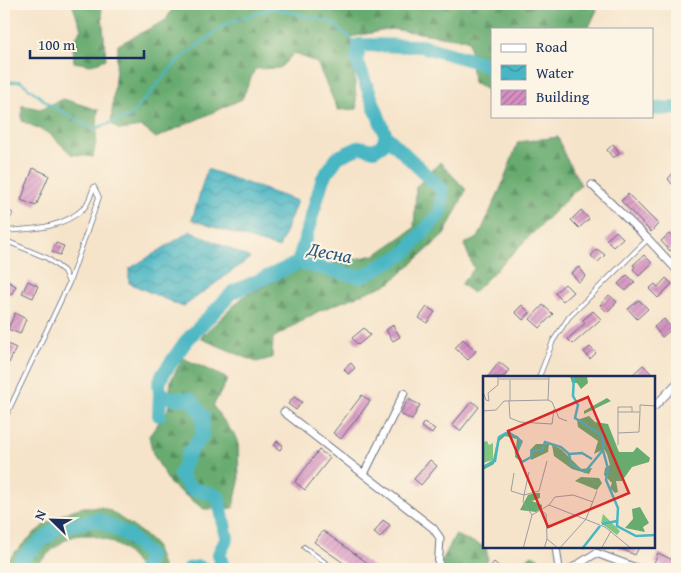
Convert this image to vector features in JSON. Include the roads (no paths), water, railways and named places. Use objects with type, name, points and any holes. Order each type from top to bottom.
[{"type":"street","points":[[592,185],[677,270]]},
{"type":"street","points":[[656,405],[677,383]]},
{"type":"street","points":[[364,474],[404,393]]},
{"type":"street","points":[[284,412],[433,528],[440,538],[438,569]]},
{"type":"street","points":[[556,548],[559,569]]},
{"type":"street","points":[[571,569],[596,554],[639,569]]},
{"type":"lane","points":[[4,231],[51,226],[66,220],[85,207],[94,187],[99,197],[69,283],[4,420]]},
{"type":"lane","points":[[4,225],[10,214]]},
{"type":"lane","points":[[539,376],[553,341],[569,318],[648,239]]},
{"type":"lane","points":[[4,240],[47,258],[64,271],[69,283]]},
{"type":"lane","points":[[304,547],[334,569]]},
{"type":"water","points":[[207,169],[297,201],[279,248],[192,220]]},
{"type":"water","points":[[191,231],[250,258],[183,307],[129,283],[129,269]]},
{"type":"waterway","points":[[4,83],[20,81],[49,104],[93,129],[129,117],[178,61],[227,23],[273,8],[331,22],[359,45]]},
{"type":"waterway","name":"Десна","points":[[216,569],[223,567],[219,554],[227,538],[218,496],[190,488],[180,475],[189,453],[202,436],[203,416],[190,399],[171,398],[160,393],[159,384],[163,374],[186,341],[233,292],[298,263],[361,277],[404,254],[441,212],[442,190],[386,136],[357,61],[359,45],[421,46],[485,64],[491,68]]},
{"type":"waterway","name":"Десна","points":[[654,109],[677,108]]},
{"type":"waterway","points":[[298,263],[323,178],[338,157],[360,147],[374,150],[382,145],[386,136]]},
{"type":"waterway","points":[[159,415],[160,393]]},
{"type":"waterway","name":"Десна","points":[[17,569],[23,557],[57,528],[97,519],[129,536],[149,556],[144,569]]},
{"type":"waterway","name":"Десна","points":[[189,569],[198,567],[205,569]]}]
